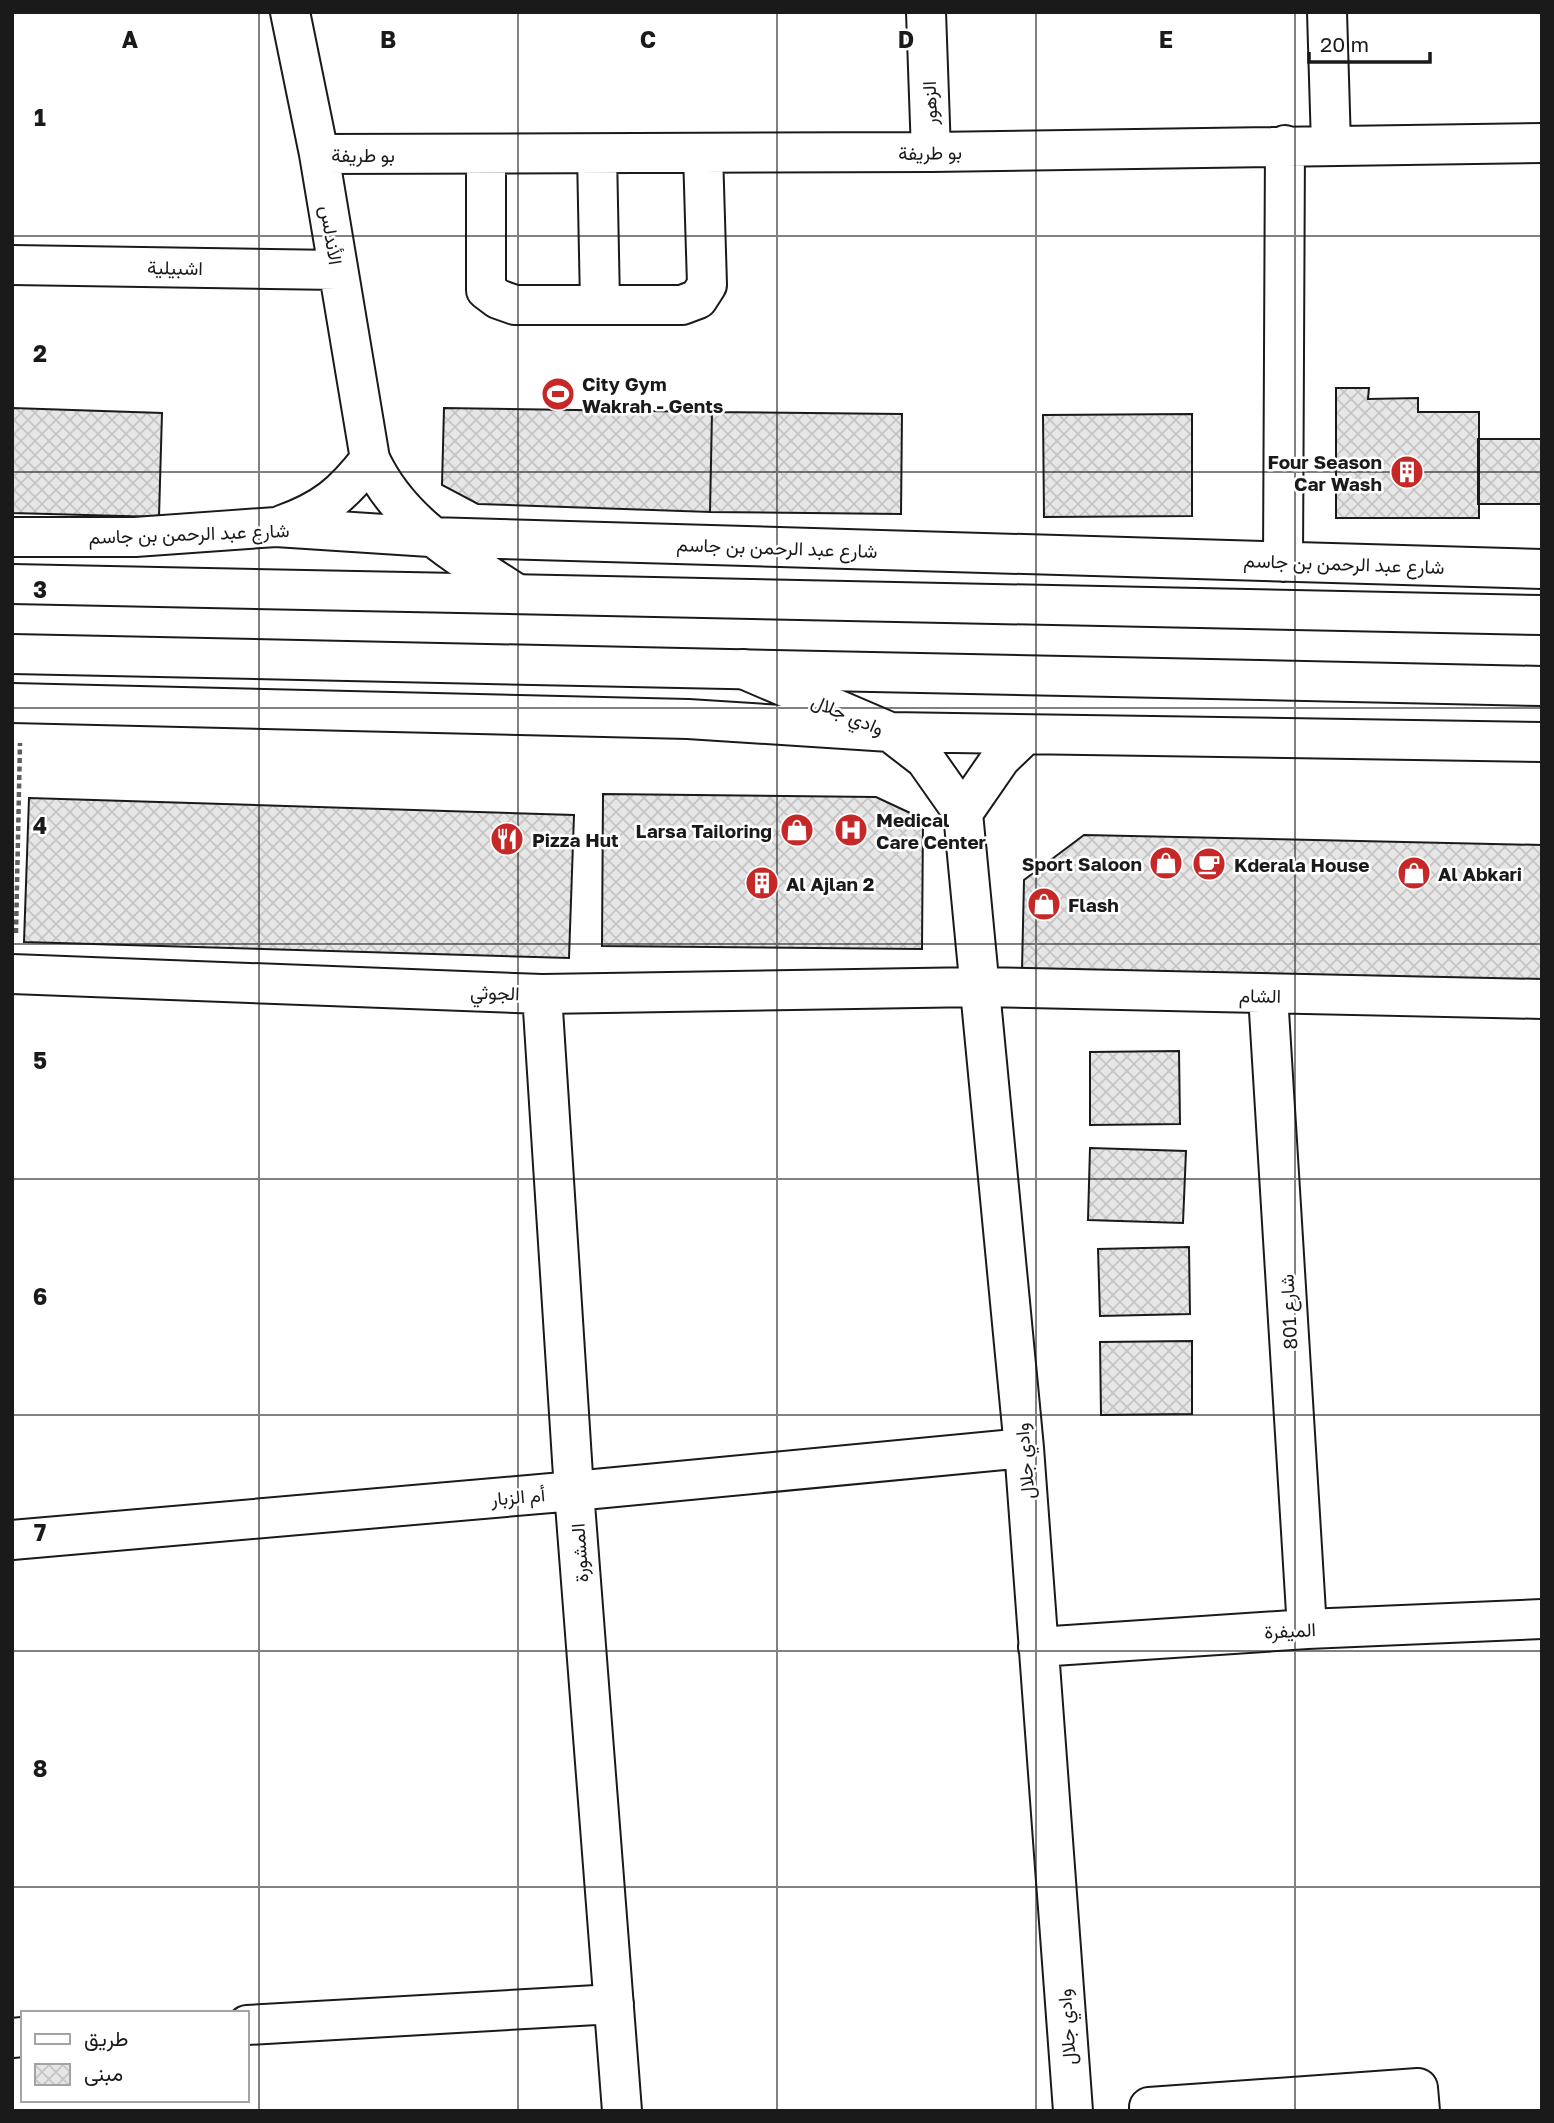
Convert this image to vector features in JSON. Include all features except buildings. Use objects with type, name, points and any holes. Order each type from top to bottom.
[{"type":"street","name":"الأندلس","points":[[290,12],[319,154],[370,458],[381,483],[403,511],[430,537],[517,594]]},
{"type":"street","name":"الزهور","points":[[926,12],[931,152]]},
{"type":"street","points":[[1327,12],[1331,145]]},
{"type":"street","name":"بو طريفة","points":[[319,154],[931,152],[1542,143]]},
{"type":"street","points":[[1283,562],[1285,145]]},
{"type":"street","points":[[486,154],[486,290],[498,299],[515,305],[682,305],[698,299],[707,285],[703,153]]},
{"type":"street","points":[[597,154],[600,303]]},
{"type":"street","name":"اشبيلية","points":[[12,265],[337,270]]},
{"type":"street","points":[[276,527],[314,513],[346,490],[370,458]]},
{"type":"street","name":"شارع عبد الرحمن بن جاسم","points":[[12,537],[135,537],[276,527],[430,537],[1542,569]]},
{"type":"street","points":[[12,584],[1542,615]]},
{"type":"street","points":[[12,654],[1542,686]]},
{"type":"street","name":"وادي جلال","points":[[743,669],[891,732],[925,759],[962,813],[1024,1448],[1073,2111]]},
{"type":"street","points":[[17,703],[688,719],[891,732],[1542,742]]},
{"type":"street","points":[[962,813],[994,766],[1025,735]]},
{"type":"street","name":"الجوثي","points":[[14,974],[542,994],[979,987]]},
{"type":"street","name":"الشام","points":[[979,987],[1542,999]]},
{"type":"street","name":"المشورة","points":[[542,994],[574,1491],[622,2111]]},
{"type":"street","name":"شارع 801","points":[[1269,995],[1307,1629]]},
{"type":"street","name":"أم الزبار","points":[[12,1540],[1024,1448]]},
{"type":"street","name":"الميفرة","points":[[1038,1647],[1307,1629],[1542,1619]]},
{"type":"street","points":[[248,2025],[614,2004]]},
{"type":"street","points":[[1149,2107],[1419,2088],[1420,2111]]},
{"type":"path","points":[[14,974],[17,703]]},
{"type":"place","name":"City Gym Wakrah - Gents","points":[[558,394]]},
{"type":"place","name":"Four Season Car Wash","points":[[1407,472]]},
{"type":"place","name":"Larsa Tailoring","points":[[797,830]]},
{"type":"place","name":"Medical Care Center","points":[[851,830]]},
{"type":"place","name":"Pizza Hut","points":[[507,839]]},
{"type":"place","name":"Sport Saloon","points":[[1166,863]]},
{"type":"place","name":"Kderala House","points":[[1209,864]]},
{"type":"place","name":"Al Abkari","points":[[1414,873]]},
{"type":"place","name":"Al Ajlan 2","points":[[762,883]]},
{"type":"place","name":"Flash","points":[[1044,904]]}]
